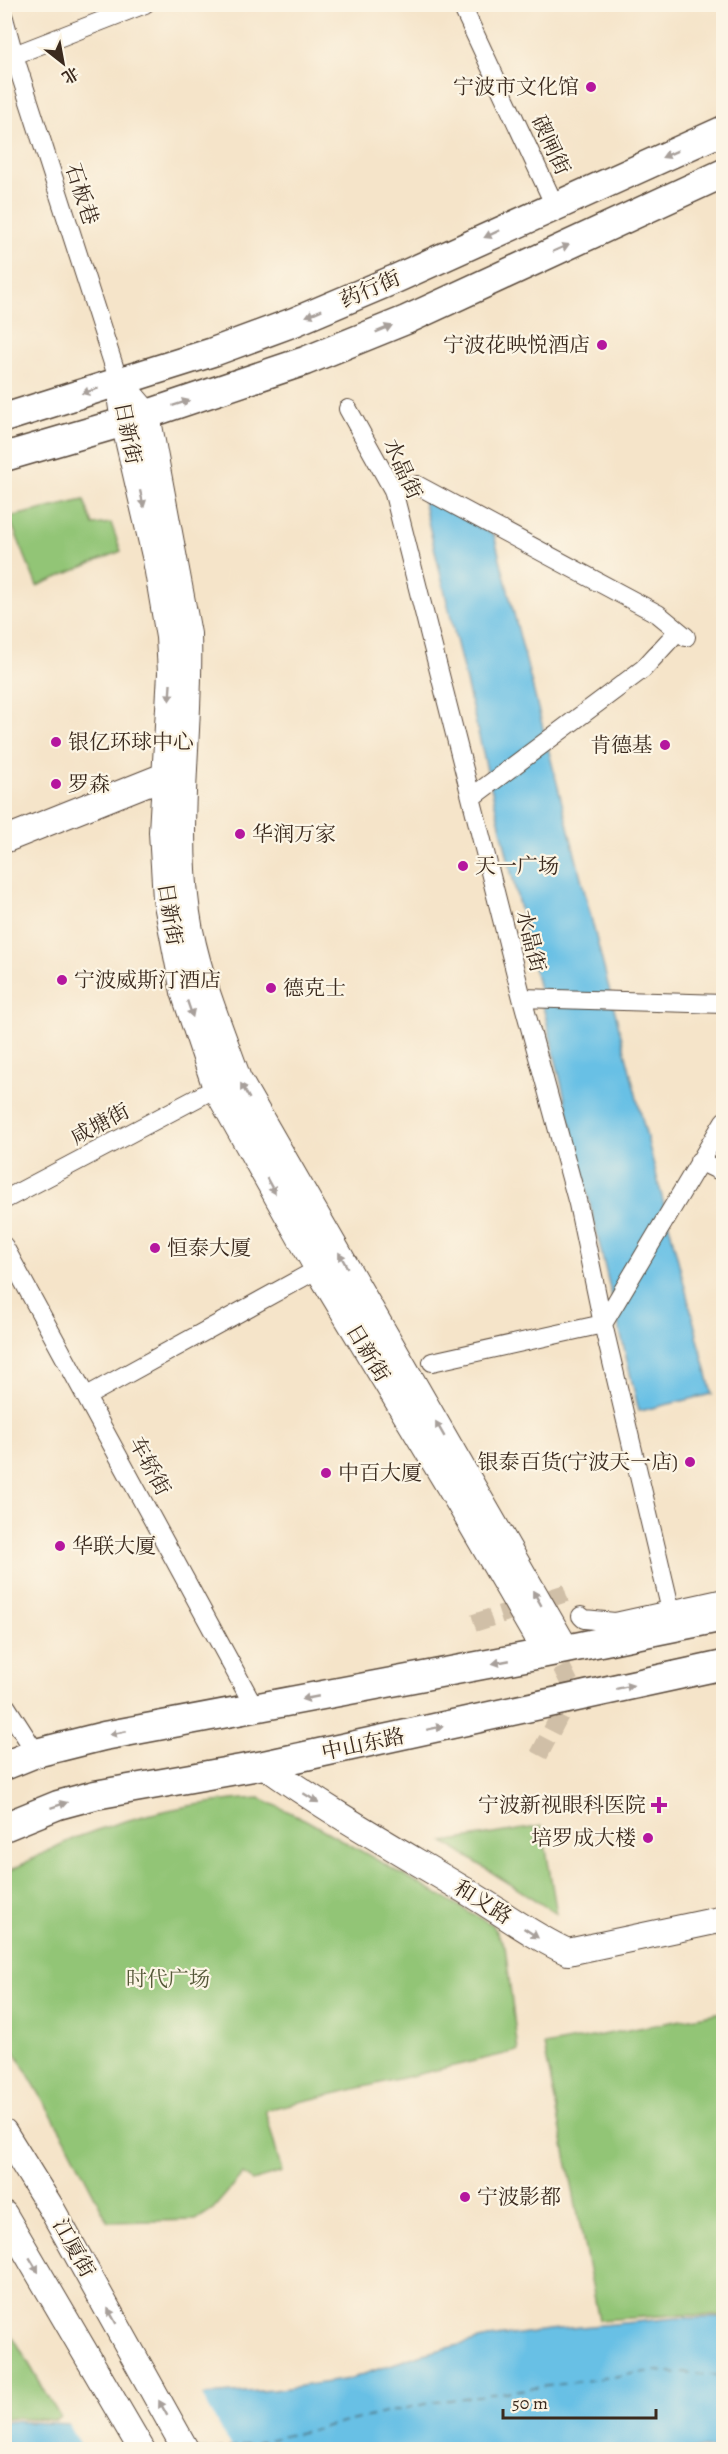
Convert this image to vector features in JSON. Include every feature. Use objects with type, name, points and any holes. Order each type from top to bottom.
[{"type":"main road","name":"药行街","points":[[4,418],[213,352],[294,322],[393,280],[723,130]]},
{"type":"main road","name":"药行街","points":[[4,457],[135,418],[305,361],[406,320],[723,173]]},
{"type":"main road","points":[[4,1766],[36,1753],[104,1736],[556,1651],[723,1617]]},
{"type":"main road","name":"中山东路","points":[[4,1827],[58,1804],[95,1795],[264,1765],[723,1665]]},
{"type":"street","points":[[9,57],[145,4]]},
{"type":"street","name":"碶闸街","points":[[461,4],[555,206]]},
{"type":"street","name":"石板巷","points":[[4,18],[9,57],[119,382]]},
{"type":"street","name":"日新街","points":[[119,382],[135,418],[188,634],[183,852],[187,914],[204,984],[238,1079],[556,1651]]},
{"type":"street","name":"水晶街","points":[[348,409],[393,490],[472,797],[530,998],[578,1204],[603,1324],[671,1611]]},
{"type":"street","name":"日新街","points":[[135,418],[169,637],[171,673],[164,776],[162,861],[168,916],[184,992],[216,1088],[318,1269],[458,1501],[556,1651]]},
{"type":"street","points":[[393,490],[417,485],[658,614],[682,634],[643,669],[472,797]]},
{"type":"street","points":[[4,840],[164,776]]},
{"type":"street","points":[[530,998],[723,1004]]},
{"type":"street","name":"咸塘街","points":[[4,1200],[216,1088]]},
{"type":"street","points":[[432,1362],[603,1324],[723,1121]]},
{"type":"street","points":[[699,1161],[723,1173]]},
{"type":"street","name":"车轿街","points":[[4,1246],[255,1708]]},
{"type":"street","points":[[87,1396],[318,1269]]},
{"type":"street","points":[[581,1616],[584,1619],[615,1622],[723,1598]]},
{"type":"street","points":[[4,1703],[36,1753]]},
{"type":"street","name":"和义路","points":[[264,1765],[308,1797],[494,1908],[546,1943],[568,1952],[723,1919]]},
{"type":"street","name":"江厦街","points":[[4,2132],[50,2206],[186,2450]]},
{"type":"street","name":"江厦街","points":[[4,2214],[142,2450]]},
{"type":"green space","points":[[84,500],[93,525],[111,523],[121,551],[37,586],[9,517]]},
{"type":"green space","name":"时代广场","points":[[260,1798],[306,1820],[491,1924],[505,1946],[518,2051],[265,2110],[282,2172],[252,2181],[243,2174],[213,2209],[196,2220],[108,2222],[66,2140],[5,2038],[5,1873],[66,1842],[120,1822],[189,1806]]},
{"type":"green space","points":[[542,1826],[557,1914],[444,1842]]},
{"type":"green space","points":[[723,2012],[723,2316],[675,2315],[599,2320],[544,2046]]},
{"type":"green space","points":[[4,2321],[60,2417],[56,2420],[5,2418]]},
{"type":"water","points":[[422,496],[494,535],[712,1394],[639,1411]]},
{"type":"water","points":[[677,2318],[723,2318],[723,2449],[5,2450],[4,2421],[94,2425],[207,2395],[274,2390],[350,2379],[419,2355],[488,2338]]},
{"type":"pier","points":[[201,2394],[232,2449],[83,2450],[67,2422],[94,2422]]},
{"type":"ferry route","points":[[214,2450],[429,2403],[653,2371],[724,2376]]},
{"type":"tunnel","points":[[474,1623],[566,1593]]},
{"type":"tunnel","points":[[539,1755],[573,1690],[550,1644]]},
{"type":"place","name":"宁波市文化馆","points":[[591,87]]},
{"type":"place","name":"宁波花映悦酒店","points":[[602,345]]},
{"type":"place","name":"银亿环球中心","points":[[56,742]]},
{"type":"place","name":"肯德基","points":[[665,745]]},
{"type":"place","name":"罗森","points":[[56,784]]},
{"type":"place","name":"华润万家","points":[[240,834]]},
{"type":"place","name":"天一广场","points":[[463,866]]},
{"type":"place","name":"宁波威斯汀酒店","points":[[62,980]]},
{"type":"place","name":"德克士","points":[[271,988]]},
{"type":"place","name":"恒泰大厦","points":[[155,1248]]},
{"type":"place","name":"银泰百货(宁波天一店)","points":[[690,1462]]},
{"type":"place","name":"中百大厦","points":[[326,1473]]},
{"type":"place","name":"华联大厦","points":[[60,1546]]},
{"type":"place","name":"宁波新视眼科医院","points":[[659,1805]]},
{"type":"place","name":"培罗成大楼","points":[[648,1838]]},
{"type":"place","name":"宁波影都","points":[[465,2197]]}]
